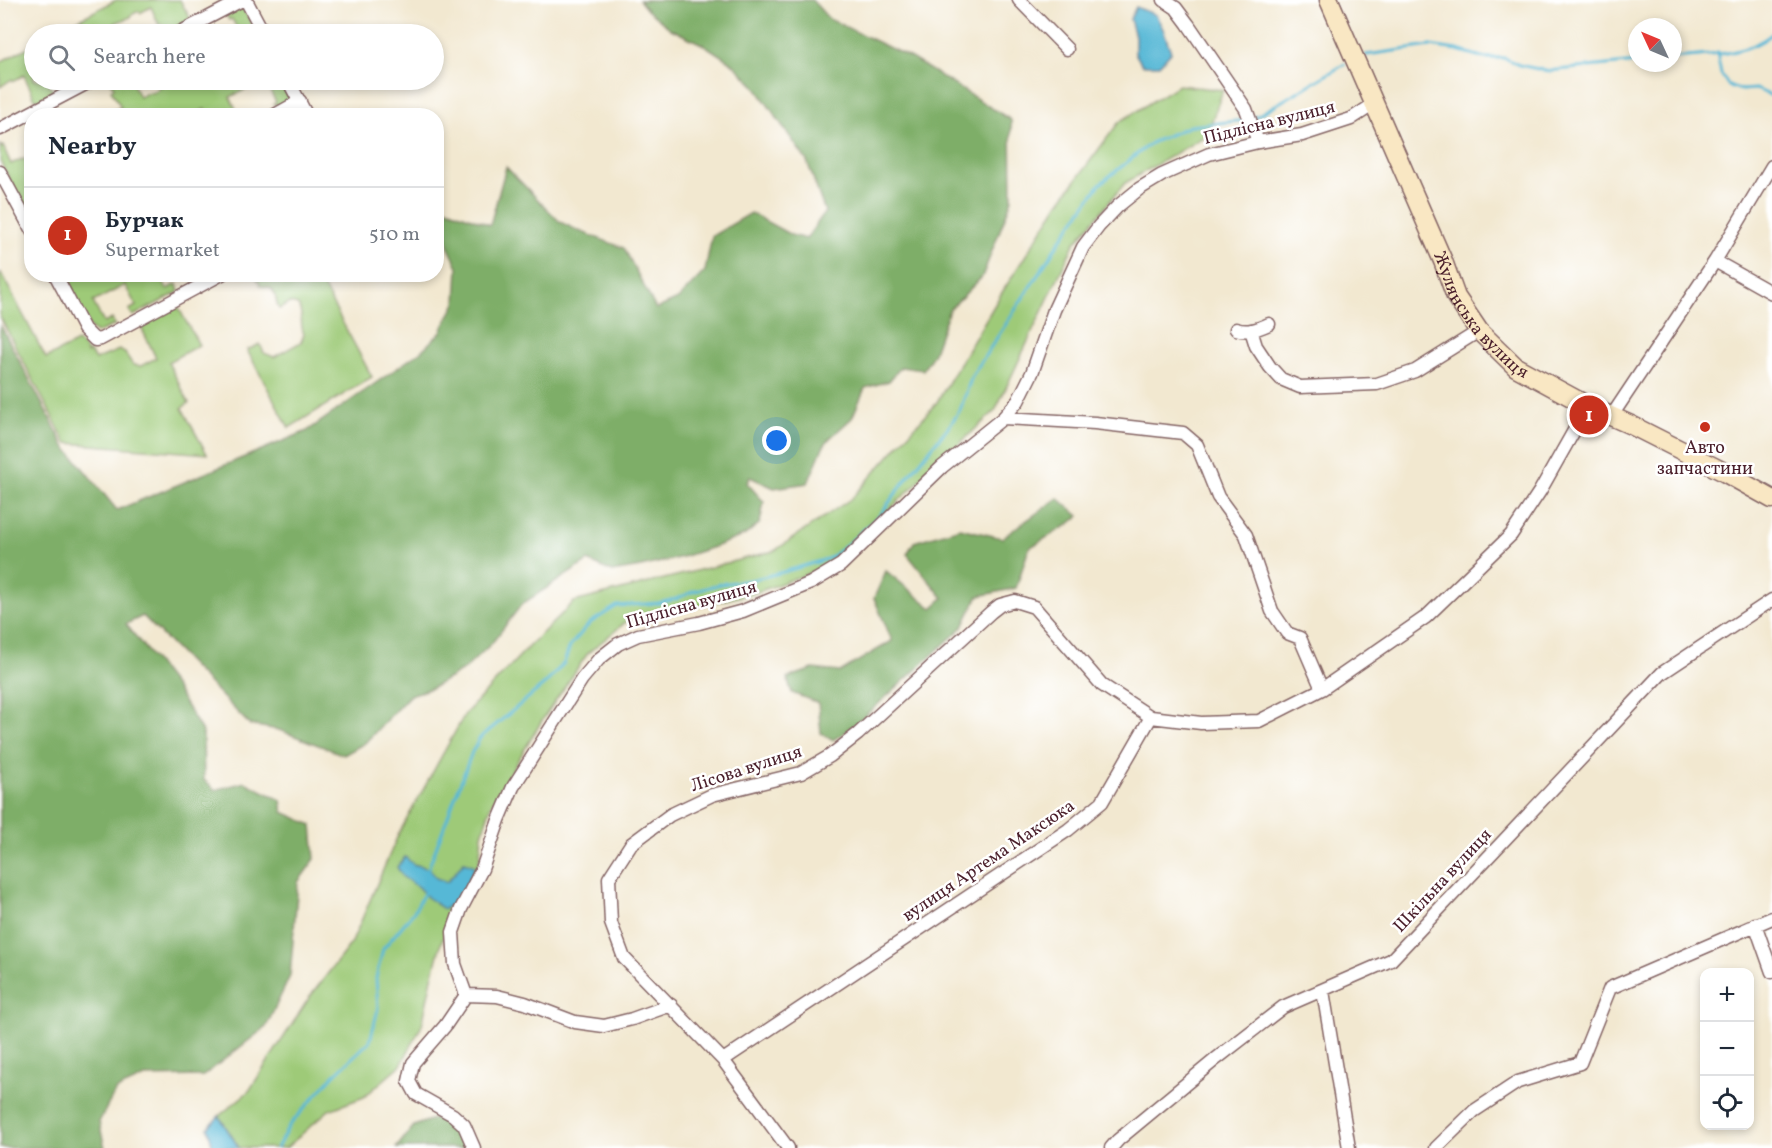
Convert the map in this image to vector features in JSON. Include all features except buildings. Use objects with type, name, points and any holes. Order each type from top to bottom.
[{"type":"street","points":[[197,24],[244,0],[258,24]]},
{"type":"street","points":[[1019,0],[1067,49]]},
{"type":"street","points":[[1164,0],[1176,8],[1246,109],[1258,142]]},
{"type":"street","name":"Жулянська вулиця","points":[[1334,1],[1374,104],[1443,261],[1456,297],[1479,331],[1516,367],[1588,406],[1722,471],[1772,499]]},
{"type":"street","points":[[40,108],[74,90]]},
{"type":"street","points":[[294,90],[304,108]]},
{"type":"street","points":[[287,108],[300,101]]},
{"type":"street","name":"Підлісна вулиця","points":[[465,995],[455,964],[453,932],[461,909],[482,869],[513,788],[582,679],[599,658],[618,644],[638,635],[699,623],[743,611],[811,583],[842,565],[942,467],[1003,418],[1018,401],[1032,373],[1054,309],[1083,248],[1099,226],[1139,189],[1162,175],[1209,154],[1258,142],[1302,135],[1351,119],[1374,104]]},
{"type":"street","points":[[0,129],[24,116]]},
{"type":"street","points":[[1611,417],[1715,261],[1772,166]]},
{"type":"street","points":[[0,172],[24,216]]},
{"type":"street","points":[[1715,261],[1772,293]]},
{"type":"street","points":[[59,282],[84,329],[95,340],[101,339],[207,282]]},
{"type":"street","points":[[1236,328],[1242,331],[1251,330],[1269,324]]},
{"type":"street","points":[[1251,330],[1256,346],[1270,368],[1281,379],[1300,387],[1377,384],[1416,371],[1479,331]]},
{"type":"street","points":[[1152,717],[1201,723],[1259,721],[1322,689],[1426,617],[1511,535],[1540,491],[1588,406]]},
{"type":"street","points":[[1003,418],[1095,423],[1183,433],[1197,445],[1218,497],[1246,535],[1272,611],[1287,633],[1300,638],[1322,689]]},
{"type":"street","name":"Шкільна вулиця","points":[[1111,1148],[1216,1059],[1283,1007],[1391,960],[1662,673],[1772,600]]},
{"type":"street","name":"Лісова вулиця","points":[[788,1148],[723,1060],[624,958],[611,924],[609,878],[631,844],[670,815],[712,795],[801,773],[830,756],[858,734],[1000,605],[1015,601],[1034,607],[1102,685],[1152,717]]},
{"type":"street","name":"вулиця Артема Максюка","points":[[723,1060],[1068,831],[1102,802],[1152,717]]},
{"type":"street","points":[[1436,1148],[1474,1111],[1518,1082],[1580,1063],[1610,988],[1772,918]]},
{"type":"street","points":[[1755,924],[1772,972]]},
{"type":"street","points":[[1323,990],[1349,1148]]},
{"type":"street","points":[[474,1148],[464,1125],[453,1115],[416,1094],[409,1081],[413,1063],[445,1026],[465,995],[497,996],[525,1003],[575,1022],[604,1026],[671,1005]]},
{"type":"green space","points":[[116,0],[180,0],[190,18],[187,24],[159,24],[151,7],[116,24],[70,24]]},
{"type":"green space","points":[[639,0],[812,0],[829,19],[911,58],[1011,120],[1012,199],[982,277],[949,310],[933,355],[923,370],[901,367],[889,381],[865,388],[852,418],[823,447],[808,483],[774,488],[750,477],[747,483],[764,502],[760,523],[745,535],[682,557],[612,572],[588,561],[522,604],[492,643],[465,669],[432,688],[410,695],[365,743],[344,755],[279,730],[250,725],[143,616],[126,624],[175,687],[203,733],[204,780],[215,790],[245,782],[281,800],[283,812],[312,825],[315,859],[298,882],[290,976],[266,1027],[203,1076],[145,1077],[116,1090],[99,1122],[105,1148],[0,1148],[0,324],[64,445],[117,510],[307,431],[420,352],[440,333],[456,303],[458,267],[448,246],[444,208],[490,225],[506,167],[560,222],[624,248],[656,309],[678,299],[705,271],[712,236],[751,213],[791,235],[806,239],[825,212],[807,161],[754,85],[732,63],[706,46],[671,29],[647,10]]},
{"type":"green space","points":[[236,9],[242,9],[252,24],[235,24],[226,15]]},
{"type":"green space","points":[[24,49],[24,75],[0,87],[0,62]]},
{"type":"green space","points":[[1178,85],[1223,90],[1207,135],[1125,183],[1074,244],[995,411],[838,560],[752,594],[626,622],[588,653],[543,719],[491,805],[482,835],[479,864],[441,943],[422,1025],[401,1065],[364,1097],[329,1110],[286,1148],[239,1148],[219,1116],[249,1091],[309,998],[352,942],[398,835],[465,714],[574,602],[774,551],[852,498],[937,402],[1001,294],[1059,203],[1119,122]]},
{"type":"green space","points":[[31,90],[52,90],[54,93],[39,101],[35,99]]},
{"type":"green space","points":[[111,90],[136,90],[139,97],[157,90],[244,90],[230,97],[236,108],[119,108],[121,107]]},
{"type":"green space","points":[[269,90],[286,90],[290,100],[280,106],[273,104],[276,102]]},
{"type":"green space","points":[[0,144],[11,164],[24,160],[24,207],[0,161]]},
{"type":"green space","points":[[0,271],[46,358],[77,342],[83,345],[87,353],[90,352],[95,360],[119,350],[125,353],[133,365],[141,366],[156,358],[140,325],[177,305],[199,345],[168,362],[189,403],[182,408],[207,454],[66,443],[0,317]]},
{"type":"green space","points":[[65,282],[163,282],[167,289],[177,284],[179,292],[133,316],[129,310],[136,306],[125,285],[93,302],[104,323],[112,319],[115,325],[96,333],[90,328]]},
{"type":"green space","points":[[259,282],[321,282],[372,377],[289,428],[247,350],[260,344],[264,353],[274,357],[301,342],[304,334],[301,312],[298,305],[290,303],[279,309],[271,288],[261,286]]},
{"type":"green space","points":[[1058,498],[1079,516],[1029,548],[1016,588],[979,596],[963,627],[875,707],[833,740],[821,733],[818,703],[792,693],[787,678],[813,669],[840,672],[892,641],[874,598],[886,571],[932,608],[943,598],[907,554],[914,542],[960,528],[1002,538]]},
{"type":"green space","points":[[440,1116],[458,1129],[467,1148],[396,1148],[414,1126]]},
{"type":"water","points":[[1136,7],[1156,15],[1164,31],[1171,52],[1159,65],[1142,65],[1135,53],[1135,36],[1130,19]]},
{"type":"water","points":[[405,857],[413,864],[430,869],[436,878],[447,882],[464,862],[475,866],[460,900],[444,909],[403,877],[397,867]]},
{"type":"water","points":[[219,1116],[239,1148],[213,1148],[208,1128]]},
{"type":"waterway","points":[[1682,57],[1712,55],[1750,47],[1772,34]]},
{"type":"waterway","points":[[1366,55],[1430,46],[1457,50],[1485,58],[1505,58],[1519,65],[1548,71],[1628,63]]},
{"type":"waterway","points":[[1717,53],[1721,74],[1728,85],[1741,90],[1756,89],[1772,96]]},
{"type":"waterway","points":[[1255,117],[1345,64]]},
{"type":"waterway","points":[[427,872],[472,752],[480,738],[546,683],[564,663],[570,646],[590,623],[617,606],[658,603],[676,599],[720,584],[751,580],[830,558],[880,515],[950,425],[960,410],[972,376],[1100,184],[1151,143],[1190,126],[1246,120]]},
{"type":"waterway","points":[[277,1148],[289,1126],[333,1076],[370,1041],[378,1009],[376,978],[383,949],[413,913],[426,890]]},
{"type":"place","name":"Бурчак","points":[[1589,415]]},
{"type":"place","name":"Авто запчастини","points":[[1705,427]]}]
